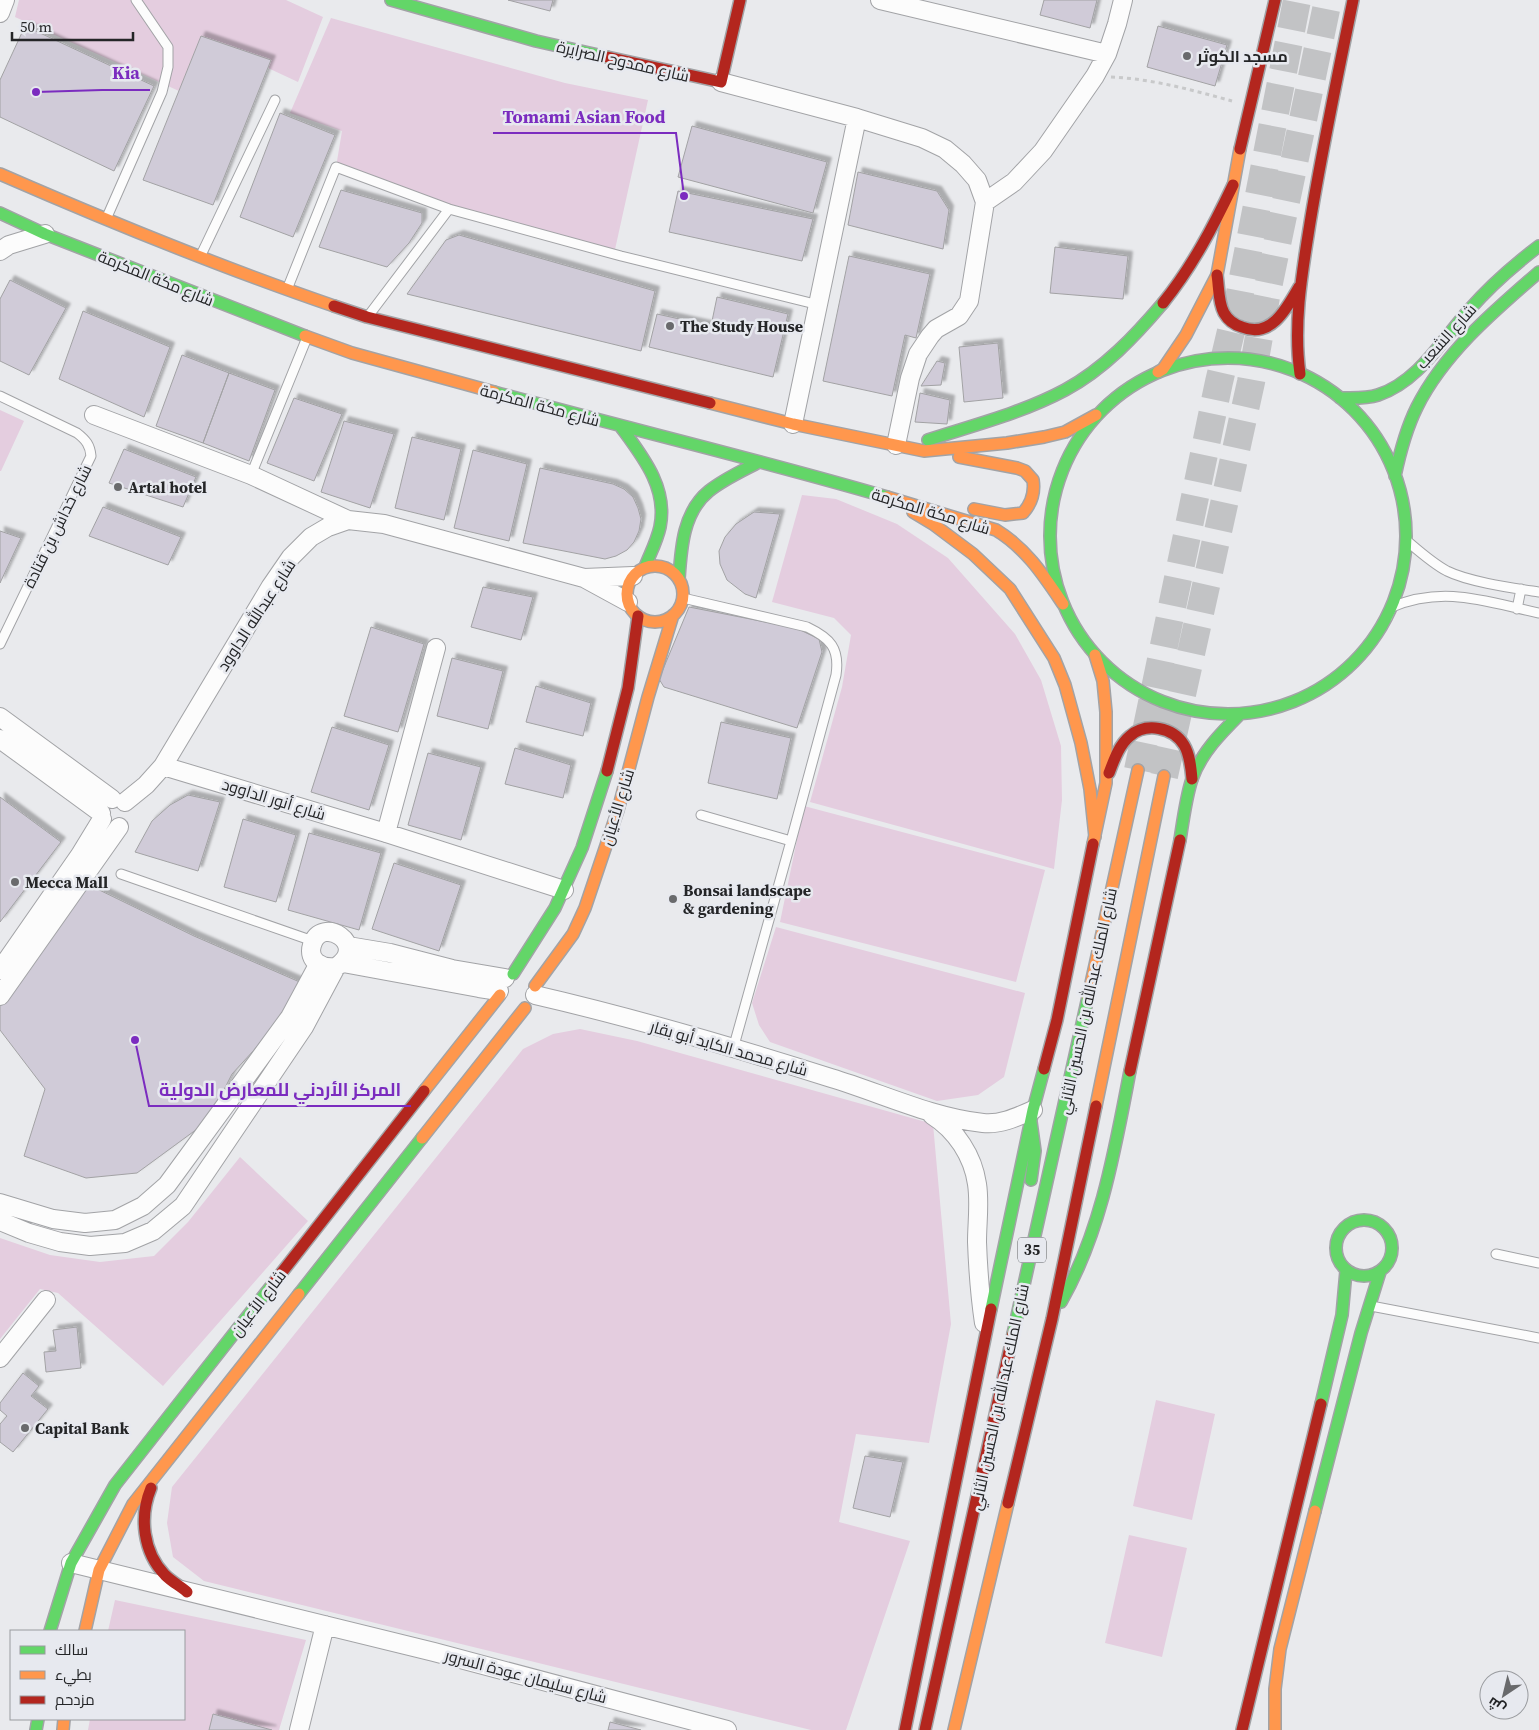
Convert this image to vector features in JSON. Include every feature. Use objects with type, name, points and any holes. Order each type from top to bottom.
[{"type":"main road","name":"شارع ممدوح الصرايرة","points":[[391,0],[536,41],[721,82]]},
{"type":"main road","points":[[721,82],[740,0]]},
{"type":"main road","points":[[1146,378],[1179,365],[1222,358],[1249,359],[1275,365],[1321,384],[1340,398],[1370,428],[1390,460],[1405,513],[1406,540],[1404,567],[1400,584],[1387,618],[1373,640],[1356,661],[1339,676],[1300,700],[1278,707],[1240,714],[1204,712],[1160,701],[1136,688],[1113,672],[1094,653],[1077,630],[1063,604],[1053,572],[1049,538],[1052,505],[1061,472],[1076,442],[1096,415],[1119,394],[1146,378],[1163,369],[1186,335],[1217,275],[1233,185],[1275,0]]},
{"type":"main road","points":[[1300,374],[1297,354],[1300,284],[1316,186],[1352,0]]},
{"type":"main road","points":[[0,174],[200,258],[367,317],[793,424],[924,451],[1017,467],[1031,475],[1034,482],[1034,494],[1031,502],[1027,509],[1018,515],[1003,516],[965,507]]},
{"type":"main road","points":[[901,446],[994,419],[1038,403],[1087,377],[1132,338],[1164,302],[1209,236],[1233,185]]},
{"type":"main road","name":"شارع مكة المكرمة","points":[[0,213],[45,234],[352,353],[621,427],[826,478],[937,510],[997,531],[1013,542],[1034,563],[1063,604]]},
{"type":"main road","name":"شارع الشعب","points":[[1340,398],[1363,398],[1379,395],[1402,382],[1423,364],[1460,319],[1483,295],[1539,246]]},
{"type":"main road","name":"شارع الشعب","points":[[1395,476],[1407,431],[1428,388],[1442,369],[1480,327],[1539,272]]},
{"type":"main road","points":[[1217,275],[1224,313],[1235,324],[1251,330],[1267,328],[1275,324],[1290,303],[1300,284]]},
{"type":"main road","points":[[924,451],[1007,443],[1044,437],[1065,432],[1096,415]]},
{"type":"main road","points":[[621,427],[652,471],[662,498],[662,521],[639,572],[628,584],[627,593],[633,609],[646,620],[656,622],[665,620],[679,608],[682,598],[682,588],[679,579],[681,548],[688,521],[697,505],[708,492],[759,462]]},
{"type":"main road","points":[[826,478],[946,503]]},
{"type":"main road","points":[[890,498],[933,524],[973,554],[1010,589],[1040,634],[1054,658],[1065,685],[1081,742],[1090,789],[1095,837]]},
{"type":"main road","points":[[639,572],[654,566],[664,567],[679,579]]},
{"type":"main road","name":"شارع الأعيان","points":[[50,1630],[71,1563],[115,1485],[505,992],[555,908],[582,848],[606,775],[628,688],[633,609]]},
{"type":"main road","name":"شارع الأعيان","points":[[85,1630],[99,1570],[133,1504],[532,997],[564,947],[585,908],[618,810],[648,697],[673,615]]},
{"type":"main road","points":[[1094,653],[1103,681],[1106,712],[1106,783]]},
{"type":"main road","points":[[1052,1319],[1073,1281],[1090,1238],[1114,1154],[1131,1063],[1162,927],[1192,779],[1209,748],[1240,714]]},
{"type":"main road","points":[[1106,783],[1115,755],[1122,744],[1142,728],[1158,728],[1174,734],[1181,740],[1186,749],[1192,779]]},
{"type":"main road","name":"شارع الملك عبدالله بن الحسين الثاني","points":[[925,1730],[1138,770]]},
{"type":"main road","name":"شارع الملك عبدالله بن الحسين الثاني","points":[[954,1730],[1052,1319],[1164,776]]},
{"type":"main road","name":"شارع الملك عبدالله بن الحسين الثاني","points":[[905,1730],[1032,1116],[1059,1010],[1106,783]]},
{"type":"main road","points":[[526,976],[532,997],[517,1010],[505,992],[526,976]]},
{"type":"main road","points":[[1029,1191],[1036,1153],[1032,1116]]},
{"type":"main road","points":[[1356,1220],[1373,1221],[1381,1226],[1391,1240],[1391,1258],[1386,1266],[1372,1276],[1363,1277],[1346,1271],[1336,1256],[1335,1247],[1341,1231],[1348,1224],[1356,1220]]},
{"type":"main road","points":[[1242,1730],[1342,1314],[1346,1271]]},
{"type":"main road","points":[[1274,1730],[1275,1689],[1280,1649],[1368,1306],[1380,1272]]},
{"type":"main road","points":[[1014,1276],[1012,1306],[1015,1327]]},
{"type":"main road","points":[[160,1471],[147,1495],[143,1523],[149,1550],[164,1574],[186,1592]]},
{"type":"street","points":[[0,13],[4,0]]},
{"type":"street","points":[[880,0],[943,7],[1106,54]]},
{"type":"street","points":[[984,202],[1014,182],[1043,151],[1096,76],[1117,24],[1123,0]]},
{"type":"street","name":"شارع ممدوح الصرايرة","points":[[721,82],[857,118],[922,138],[945,149],[978,180],[984,202],[969,301],[959,316],[936,329],[918,354],[910,378],[901,446]]},
{"type":"street","points":[[793,424],[857,118]]},
{"type":"street","points":[[0,251],[9,245],[45,234]]},
{"type":"street","points":[[94,415],[251,475],[348,520]]},
{"type":"street","name":"شارع عبدالله الداوود","points":[[118,800],[146,786],[163,766],[270,586],[291,557],[311,538],[328,527],[348,520],[384,524],[584,578],[633,609]]},
{"type":"street","name":"شارع عبدالله الداوود","points":[[584,578],[639,572]]},
{"type":"street","points":[[386,833],[436,648]]},
{"type":"street","points":[[0,717],[129,807],[130,813],[129,819],[119,827],[0,996]]},
{"type":"street","points":[[0,739],[101,816],[106,824],[112,827],[119,827]]},
{"type":"street","name":"شارع أنور الداوود","points":[[163,766],[386,833],[564,890]]},
{"type":"street","points":[[0,970],[75,862],[101,816],[102,807],[106,802],[118,800]]},
{"type":"street","points":[[0,1221],[29,1233],[60,1242],[90,1246],[125,1243],[153,1231],[183,1206],[304,1028],[336,960],[344,938],[328,931],[319,934],[313,941],[311,949],[313,958],[336,960],[390,954],[452,969],[505,992]]},
{"type":"street","points":[[0,1203],[53,1219],[85,1222],[115,1220],[143,1206],[168,1186],[290,1018],[336,960]]},
{"type":"street","name":"شارع محمد الكايد أبو بقار","points":[[532,997],[596,1009],[831,1078],[960,1120],[985,1124],[1032,1116]]},
{"type":"street","name":"شارع محمد الكايد أبو بقار","points":[[921,1108],[935,1117],[953,1133],[967,1153],[973,1168],[977,1184],[979,1280],[986,1338]]},
{"type":"street","points":[[0,1358],[46,1300]]},
{"type":"street","name":"شارع سليمان عودة السرور","points":[[71,1563],[563,1686],[718,1729]]},
{"type":"street","points":[[299,1730],[325,1625]]},
{"type":"lane","points":[[106,220],[162,92],[168,67],[168,47],[136,0]]},
{"type":"lane","points":[[200,258],[275,100]]},
{"type":"lane","points":[[287,290],[336,167],[449,209],[622,256],[818,305]]},
{"type":"lane","points":[[367,317],[449,209]]},
{"type":"lane","points":[[251,475],[307,337]]},
{"type":"lane","name":"شارع خداش بن قتادة","points":[[0,396],[77,433],[85,439],[90,447],[91,456],[0,644]]},
{"type":"lane","points":[[1406,540],[1435,564],[1449,572],[1464,577],[1539,592]]},
{"type":"lane","points":[[1517,609],[1521,589]]},
{"type":"lane","points":[[1387,618],[1392,607],[1405,601],[1433,596],[1462,596],[1539,613]]},
{"type":"lane","points":[[682,598],[807,627],[822,634],[832,645],[838,661],[791,841],[733,1049]]},
{"type":"lane","points":[[701,816],[791,841]]},
{"type":"lane","points":[[121,874],[313,941]]},
{"type":"lane","points":[[1496,1254],[1539,1263]]},
{"type":"lane","points":[[1368,1306],[1539,1338]]},
{"type":"path","points":[[1096,76],[1130,78],[1174,85],[1251,106]]},
{"type":"shaded area","points":[[19,0],[286,0],[323,17],[298,82],[201,37],[179,91],[15,17]]},
{"type":"shaded area","points":[[331,18],[565,83],[648,100],[614,254],[449,209],[336,167],[342,131],[290,113]]},
{"type":"shaded area","points":[[0,410],[24,421],[1,471],[0,471]]},
{"type":"shaded area","points":[[802,495],[836,499],[897,524],[948,558],[1015,634],[1041,680],[1061,746],[1062,800],[1054,869],[810,802],[842,687],[851,635],[834,618],[772,602]]},
{"type":"shaded area","points":[[804,806],[1045,870],[1016,982],[780,922]]},
{"type":"shaded area","points":[[776,927],[1025,993],[1004,1077],[978,1095],[937,1101],[770,1042],[759,1025],[752,1003]]},
{"type":"shaded area","points":[[580,1029],[637,1041],[933,1124],[951,1324],[929,1443],[856,1434],[839,1522],[910,1541],[846,1730],[811,1730],[204,1581],[173,1557],[167,1523],[172,1487],[523,1049],[553,1034]]},
{"type":"shaded area","points":[[240,1157],[308,1221],[163,1386],[58,1293],[40,1289],[0,1339],[0,1238],[50,1255],[100,1262],[154,1256],[188,1222]]},
{"type":"shaded area","points":[[1156,1400],[1215,1414],[1192,1520],[1133,1506]]},
{"type":"shaded area","points":[[1129,1535],[1187,1548],[1162,1657],[1105,1643]]},
{"type":"shaded area","points":[[115,1600],[306,1640],[279,1730],[88,1730],[90,1720],[185,1720],[185,1630],[108,1630]]},
{"type":"building","points":[[508,0],[553,0],[550,11]]},
{"type":"building","points":[[1044,0],[1097,0],[1090,28],[1040,15]]},
{"type":"building","points":[[25,26],[154,86],[114,171],[0,117],[0,80]]},
{"type":"building","name":"مسجد الكوثر","points":[[1158,26],[1227,45],[1215,86],[1147,67]]},
{"type":"building","points":[[201,36],[271,60],[213,205],[143,180]]},
{"type":"building","points":[[280,113],[335,135],[293,237],[240,217]]},
{"type":"building","points":[[692,126],[827,162],[813,213],[678,177]]},
{"type":"building","points":[[858,172],[937,191],[949,210],[943,249],[848,225]]},
{"type":"building","points":[[341,190],[422,213],[422,223],[409,243],[387,267],[319,247]]},
{"type":"building","points":[[678,191],[813,219],[802,261],[669,232]]},
{"type":"building","points":[[459,235],[655,291],[641,351],[407,294],[446,240]]},
{"type":"building","points":[[1055,247],[1128,256],[1123,299],[1050,293]]},
{"type":"building","points":[[849,256],[930,274],[916,338],[905,335],[892,396],[823,381]]},
{"type":"building","points":[[10,280],[66,308],[29,375],[0,361],[0,299]]},
{"type":"building","points":[[717,297],[788,314],[773,377],[649,347],[657,314],[711,326]]},
{"type":"building","points":[[83,311],[170,347],[144,417],[59,379]]},
{"type":"building","points":[[998,343],[1003,398],[964,402],[959,347]]},
{"type":"building","points":[[182,355],[229,373],[203,443],[156,426]]},
{"type":"building","points":[[937,361],[945,363],[941,385],[921,386]]},
{"type":"building","points":[[229,373],[275,390],[249,461],[203,443]]},
{"type":"building","points":[[920,393],[950,400],[947,424],[915,422]]},
{"type":"building","points":[[294,398],[342,414],[314,481],[267,463]]},
{"type":"building","points":[[344,421],[394,434],[370,508],[321,492]]},
{"type":"building","points":[[412,437],[461,449],[444,520],[395,508]]},
{"type":"building","points":[[124,449],[196,477],[183,507],[109,483]]},
{"type":"building","points":[[473,450],[527,464],[509,541],[454,528]]},
{"type":"building","points":[[540,468],[613,484],[624,489],[633,497],[641,519],[639,531],[634,542],[627,550],[605,559],[523,543]]},
{"type":"building","points":[[103,507],[181,537],[168,565],[89,536]]},
{"type":"building","points":[[754,512],[780,514],[756,598],[745,594],[727,580],[720,564],[719,551],[725,537],[736,524]]},
{"type":"building","points":[[0,531],[21,538],[0,583]]},
{"type":"building","points":[[483,587],[533,597],[521,640],[471,627]]},
{"type":"building","points":[[689,607],[796,628],[819,639],[822,652],[797,728],[664,687],[659,679]]},
{"type":"building","points":[[371,627],[424,644],[398,732],[344,716]]},
{"type":"building","points":[[452,658],[503,671],[488,729],[437,716]]},
{"type":"building","points":[[536,686],[591,703],[583,736],[526,722]]},
{"type":"building","points":[[721,722],[791,738],[777,799],[708,783]]},
{"type":"building","points":[[332,727],[389,745],[369,810],[311,792]]},
{"type":"building","points":[[515,748],[571,765],[563,798],[505,784]]},
{"type":"building","points":[[428,753],[481,767],[461,840],[408,825]]},
{"type":"building","points":[[188,795],[220,802],[198,871],[135,852],[152,821],[170,805]]},
{"type":"building","name":"Mecca Mall","points":[[0,797],[61,842],[0,922]]},
{"type":"building","points":[[243,819],[296,835],[276,902],[224,887]]},
{"type":"building","points":[[309,833],[381,853],[359,930],[288,910]]},
{"type":"building","points":[[394,863],[461,885],[439,951],[372,929]]},
{"type":"building","points":[[89,885],[194,936],[302,983],[295,999],[232,1074],[208,1121],[137,1173],[86,1178],[24,1156],[45,1089],[0,1030],[0,1004]]},
{"type":"building","points":[[77,1327],[81,1368],[46,1372],[44,1352],[56,1351],[53,1330]]},
{"type":"building","points":[[23,1373],[39,1386],[31,1396],[48,1409],[13,1452],[0,1442],[0,1424],[7,1416],[0,1410],[0,1403]]},
{"type":"building","points":[[865,1456],[903,1462],[890,1517],[853,1508]]},
{"type":"building","points":[[213,1714],[272,1730],[209,1730]]},
{"type":"building","points":[[610,1722],[641,1730],[608,1730]]},
{"type":"tunnel","points":[[1138,770],[1219,382],[1240,293],[1297,0]]},
{"type":"tunnel","points":[[1164,776],[1251,382],[1266,297],[1328,0]]},
{"type":"traffic: fast","points":[[391,0],[536,41],[607,57]]},
{"type":"traffic: fast","points":[[0,213],[45,234],[305,336]]},
{"type":"traffic: fast","points":[[1340,398],[1378,395],[1392,389],[1405,380],[1428,359],[1485,293],[1511,268],[1539,246]]},
{"type":"traffic: fast","points":[[1395,476],[1413,415],[1428,387],[1471,334],[1539,272]]},
{"type":"traffic: fast","points":[[928,440],[1015,412],[1049,398],[1079,382],[1118,351],[1163,303]]},
{"type":"traffic: fast","points":[[1228,358],[1263,361],[1296,372],[1327,388],[1354,410],[1376,437],[1392,468],[1403,501],[1406,536],[1403,571],[1392,604],[1376,635],[1354,662],[1327,684],[1296,700],[1263,711],[1228,714],[1193,711],[1160,700],[1129,684],[1102,662],[1080,635],[1064,604],[1053,571],[1050,536],[1053,501],[1064,468],[1080,437],[1102,410],[1129,388],[1160,372],[1193,361],[1228,358]]},
{"type":"traffic: fast","points":[[494,392],[887,497]]},
{"type":"traffic: fast","points":[[621,427],[638,450],[652,474],[660,499],[662,513],[660,527],[645,567]]},
{"type":"traffic: fast","points":[[679,579],[685,531],[700,500],[709,491],[733,475],[759,462]]},
{"type":"traffic: fast","points":[[1180,840],[1188,793],[1196,770],[1212,744],[1240,714]]},
{"type":"traffic: fast","points":[[513,974],[555,908],[582,848],[607,771]]},
{"type":"traffic: fast","points":[[1013,1334],[1088,997]]},
{"type":"traffic: fast","points":[[991,1309],[1033,1110],[1044,1069]]},
{"type":"traffic: fast","points":[[1061,1302],[1087,1247],[1105,1190],[1130,1071]]},
{"type":"traffic: fast","points":[[1031,1122],[1035,1151],[1031,1180]]},
{"type":"traffic: fast","points":[[299,1294],[422,1138]]},
{"type":"traffic: fast","points":[[1358,1220],[1370,1220],[1380,1224],[1388,1232],[1392,1248],[1388,1264],[1380,1272],[1370,1276],[1358,1276],[1348,1272],[1340,1264],[1336,1254],[1336,1242],[1340,1232],[1348,1224],[1358,1220]]},
{"type":"traffic: fast","points":[[1321,1404],[1342,1315],[1346,1271]]},
{"type":"traffic: fast","points":[[1315,1511],[1361,1333],[1380,1272]]},
{"type":"traffic: fast","points":[[50,1630],[71,1563],[115,1485],[272,1285]]},
{"type":"traffic: fast","points":[[36,1730],[38,1720]]},
{"type":"traffic: slow","points":[[1158,372],[1163,369],[1186,335],[1217,275],[1240,149]]},
{"type":"traffic: slow","points":[[0,174],[249,276],[334,306]]},
{"type":"traffic: slow","points":[[305,336],[352,353],[494,392]]},
{"type":"traffic: slow","points":[[710,403],[793,424],[924,451],[1007,443],[1044,437],[1065,432],[1096,415]]},
{"type":"traffic: slow","points":[[959,457],[1017,468],[1025,471],[1033,480],[1032,498],[1023,513],[1005,515],[974,509]]},
{"type":"traffic: slow","points":[[887,497],[996,530],[1007,537],[1025,554],[1063,604]]},
{"type":"traffic: slow","points":[[913,512],[933,524],[973,554],[1010,589],[1054,658],[1065,685],[1081,743],[1090,789],[1095,837]]},
{"type":"traffic: slow","points":[[655,566],[666,568],[675,574],[681,583],[683,594],[681,605],[675,614],[666,620],[655,622],[644,620],[635,614],[629,605],[627,594],[629,583],[635,574],[644,568],[655,566]]},
{"type":"traffic: slow","points":[[535,986],[573,934],[585,908],[618,810],[648,697],[673,615]]},
{"type":"traffic: slow","points":[[1093,844],[1106,783],[1106,712],[1103,681],[1095,655]]},
{"type":"traffic: slow","points":[[1088,997],[1138,770]]},
{"type":"traffic: slow","points":[[1096,1106],[1164,776]]},
{"type":"traffic: slow","points":[[424,1091],[500,995]]},
{"type":"traffic: slow","points":[[422,1138],[525,1008]]},
{"type":"traffic: slow","points":[[85,1630],[99,1570],[133,1504],[299,1294]]},
{"type":"traffic: slow","points":[[954,1730],[1008,1503]]},
{"type":"traffic: slow","points":[[1275,1730],[1275,1689],[1280,1649],[1315,1511]]},
{"type":"traffic: slow","points":[[63,1730],[64,1720]]},
{"type":"traffic: jam","points":[[607,57],[721,82],[740,0]]},
{"type":"traffic: jam","points":[[1240,149],[1275,0]]},
{"type":"traffic: jam","points":[[1300,374],[1297,336],[1299,298],[1304,261],[1330,112],[1353,0]]},
{"type":"traffic: jam","points":[[1163,303],[1201,246],[1233,185]]},
{"type":"traffic: jam","points":[[1217,275],[1222,309],[1226,316],[1237,325],[1252,330],[1261,329],[1277,319],[1299,287]]},
{"type":"traffic: jam","points":[[334,306],[367,317],[710,403]]},
{"type":"traffic: jam","points":[[607,771],[628,688],[638,616]]},
{"type":"traffic: jam","points":[[1109,773],[1120,748],[1126,740],[1136,732],[1151,728],[1173,734],[1184,745],[1189,757],[1192,779]]},
{"type":"traffic: jam","points":[[1130,1071],[1180,840]]},
{"type":"traffic: jam","points":[[1044,1069],[1057,1020],[1093,844]]},
{"type":"traffic: jam","points":[[272,1285],[424,1091]]},
{"type":"traffic: jam","points":[[1008,1503],[1052,1319],[1096,1106]]},
{"type":"traffic: jam","points":[[905,1730],[991,1309]]},
{"type":"traffic: jam","points":[[925,1730],[1013,1334]]},
{"type":"traffic: jam","points":[[1242,1730],[1321,1404]]},
{"type":"traffic: jam","points":[[151,1488],[147,1499],[144,1522],[148,1545],[152,1556],[165,1575],[187,1592]]},
{"type":"place","name":"مسجد الكوثر","points":[[1187,56]]},
{"type":"place","name":"Kia","points":[[36,92]]},
{"type":"place","name":"Tomami Asian Food","points":[[684,196]]},
{"type":"place","name":"The Study House","points":[[670,326]]},
{"type":"place","name":"Artal hotel","points":[[118,487]]},
{"type":"place","name":"Mecca Mall","points":[[15,882]]},
{"type":"place","name":"Bonsai landscape & gardening","points":[[673,899]]},
{"type":"place","name":"المركز الأردني للمعارض الدولية","points":[[135,1040]]},
{"type":"place","name":"Capital Bank","points":[[25,1428]]}]
